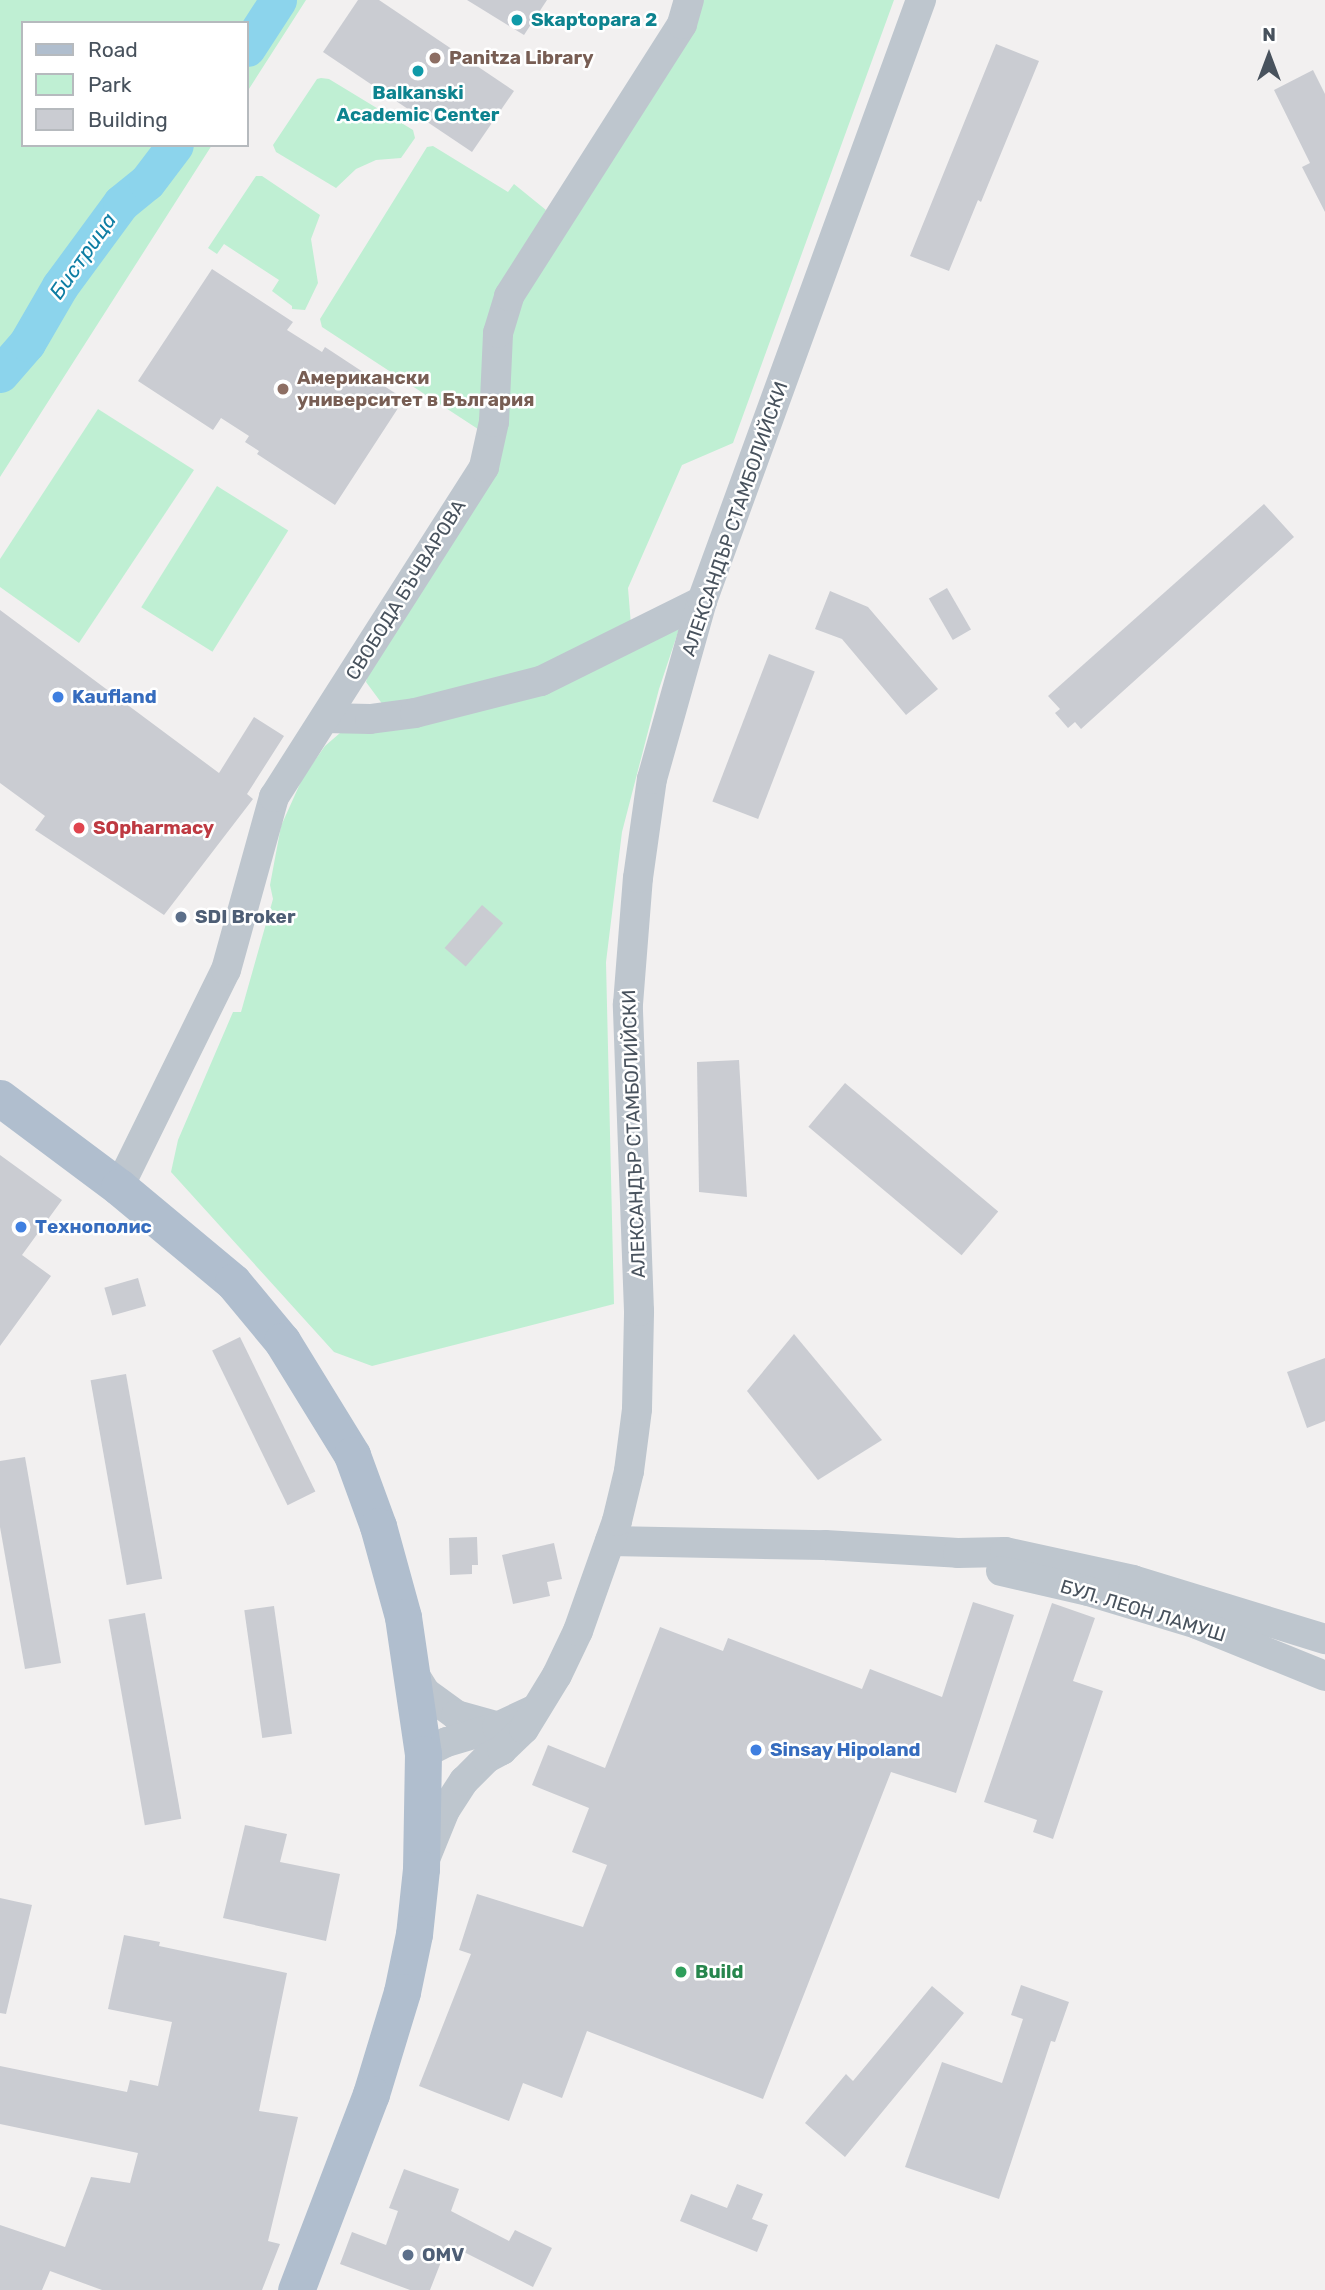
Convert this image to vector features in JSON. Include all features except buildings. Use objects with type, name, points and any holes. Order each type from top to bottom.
[{"type":"main road","points":[[0,1098],[119,1187],[233,1282],[282,1341],[352,1455],[378,1526],[402,1617],[423,1754],[421,1868],[414,1934],[402,1992],[371,2094],[296,2290]]},
{"type":"street","name":"СВОБОДА БЪЧВАРОВА","points":[[119,1187],[226,970],[274,797],[484,467],[491,447],[494,422],[498,333],[509,296],[682,24],[689,0]]},
{"type":"street","name":"АЛЕКСАНДЪР СТАМБОЛИЙСКИ","points":[[421,1868],[446,1810],[464,1781],[487,1758],[514,1739],[557,1675],[578,1631],[610,1541],[629,1471],[637,1409],[639,1311],[628,1004],[638,878],[652,779],[702,601],[921,0]]},
{"type":"street","points":[[325,718],[370,719],[415,713],[541,681],[702,601]]},
{"type":"street","name":"БУЛ. ЛЕОН ЛАМУШ","points":[[610,1541],[825,1545],[958,1553],[1005,1552],[1079,1566],[1218,1604],[1325,1639]]},
{"type":"street","name":"БУЛ. ЛЕОН ЛАМУШ","points":[[958,1553],[1001,1571],[1088,1591],[1197,1624],[1325,1676]]},
{"type":"street","points":[[412,1671],[426,1693],[456,1715],[497,1727]]},
{"type":"street","points":[[423,1754],[447,1742],[497,1727],[537,1708]]},
{"type":"street","points":[[423,1754],[445,1761],[487,1758]]},
{"type":"green space","points":[[0,0],[306,0],[248,90],[248,21],[21,21],[21,147],[211,147],[0,477]]},
{"type":"green space","points":[[698,0],[894,0],[733,443],[682,465],[628,588],[631,625],[539,673],[383,705],[366,682],[371,665],[486,486],[509,330],[517,302]]},
{"type":"green space","points":[[317,79],[329,79],[413,130],[415,138],[401,158],[376,160],[356,169],[336,188],[276,152],[273,145]]},
{"type":"green space","points":[[433,146],[508,192],[514,184],[546,210],[497,304],[484,433],[322,327],[320,319],[427,147]]},
{"type":"green space","points":[[256,176],[262,176],[320,215],[311,239],[318,283],[305,310],[292,309],[292,306],[272,291],[279,280],[224,244],[217,254],[208,248]]},
{"type":"green space","points":[[98,409],[194,470],[79,643],[0,587],[0,559]]},
{"type":"green space","points":[[217,486],[288,531],[212,652],[141,607]]},
{"type":"green space","points":[[679,629],[659,689],[622,832],[606,962],[614,1304],[372,1366],[334,1352],[171,1172],[178,1140],[233,1012],[241,1012],[273,899],[270,885],[281,826],[303,777],[325,746],[340,733],[542,689]]},
{"type":"waterway","name":"Бистрица","points":[[248,46],[278,0]]},
{"type":"waterway","name":"Бистрица","points":[[0,374],[27,343],[60,286],[121,203],[147,182],[173,147]]},
{"type":"place","name":"Skaptopara 2","points":[[517,20]]},
{"type":"place","name":"Panitza Library","points":[[435,58]]},
{"type":"place","name":"Balkanski Academic Center","points":[[418,71]]},
{"type":"place","name":"Американски университет в България","points":[[283,389]]},
{"type":"place","name":"Kaufland","points":[[58,697]]},
{"type":"place","name":"SOpharmacy","points":[[79,828]]},
{"type":"place","name":"SDI Broker","points":[[181,917]]},
{"type":"place","name":"Технополис","points":[[21,1227]]},
{"type":"place","name":"Sinsay Hipoland","points":[[756,1750]]},
{"type":"place","name":"Build","points":[[681,1972]]},
{"type":"place","name":"OMV","points":[[408,2255]]}]
